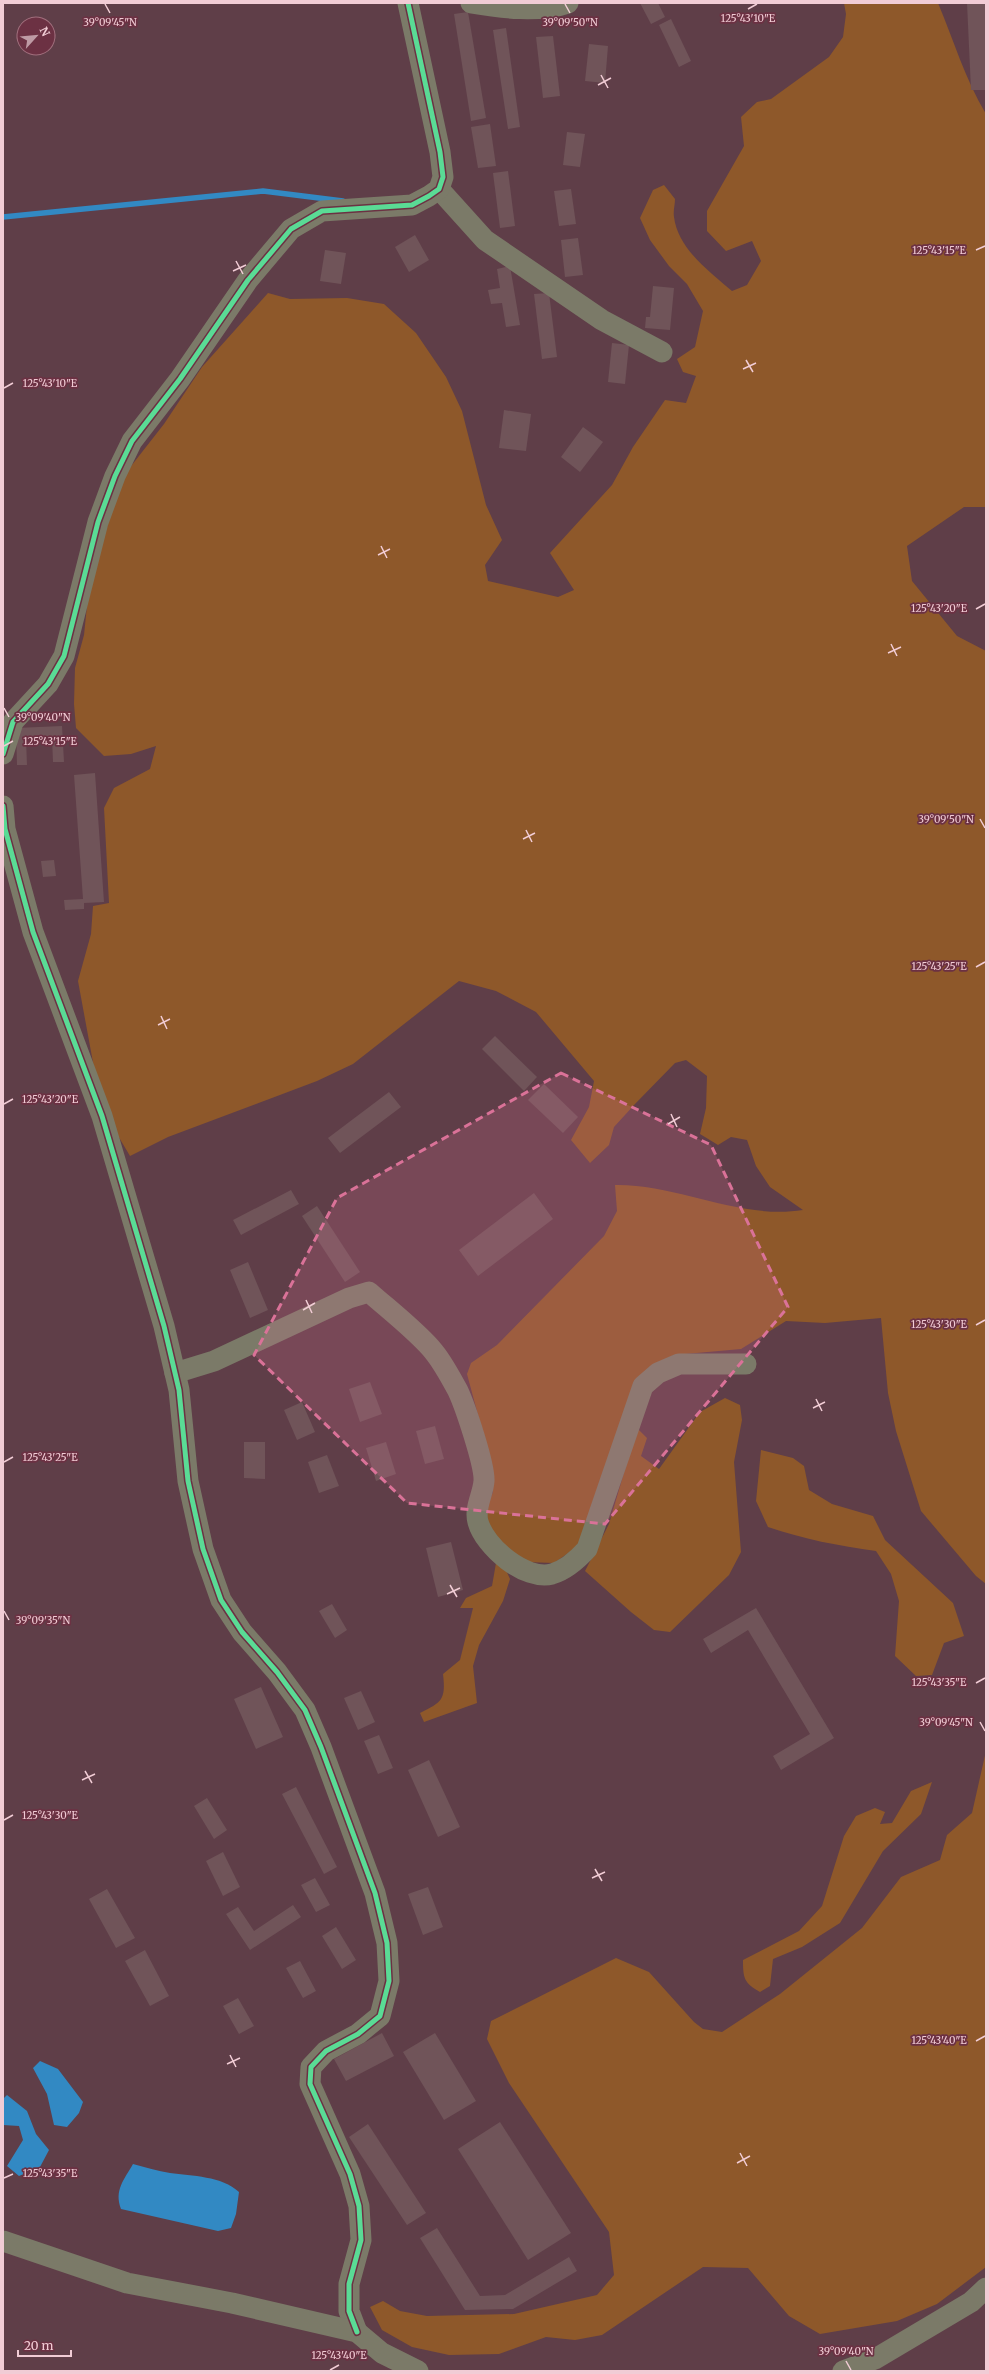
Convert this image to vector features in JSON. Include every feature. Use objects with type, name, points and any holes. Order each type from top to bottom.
[{"type":"street","points":[[3,754],[13,722],[48,684],[64,656],[98,522],[115,476],[132,441],[180,379],[248,280],[292,229],[322,211],[412,205],[439,189],[444,178],[440,152],[408,3]]},
{"type":"street","points":[[471,3],[494,7],[533,8],[558,6],[568,3]]},
{"type":"street","points":[[439,189],[485,240],[602,320],[662,352]]},
{"type":"street","points":[[3,806],[5,829],[33,932],[102,1116],[164,1326],[179,1390],[188,1481],[203,1550],[221,1600],[242,1632],[277,1672],[306,1710],[321,1746],[375,1894],[387,1943],[389,1981],[380,2016],[358,2034],[326,2051],[311,2067],[310,2084],[350,2174],[359,2206],[360,2240],[349,2284],[349,2311],[357,2332]]},
{"type":"street","points":[[175,1374],[214,1361],[348,1298],[369,1292],[434,1352],[458,1392],[477,1448],[484,1480],[476,1512],[478,1524],[490,1545],[513,1565],[532,1572],[551,1574],[575,1562],[586,1550],[644,1386],[658,1373],[679,1364],[746,1364]]},
{"type":"street","points":[[3,2240],[127,2283],[232,2303],[357,2332],[382,2353],[418,2371]]},
{"type":"street","points":[[843,2371],[875,2359],[971,2302],[986,2288]]},
{"type":"highlighted area","points":[[561,1073],[711,1145],[788,1307],[605,1524],[407,1503],[254,1355],[337,1198]]},
{"type":"shaded area","points":[[844,3],[938,3],[966,74],[986,114],[986,507],[964,507],[907,546],[912,581],[957,636],[986,651],[986,1584],[976,1576],[921,1511],[896,1431],[888,1393],[881,1318],[825,1323],[786,1321],[741,1349],[674,1355],[662,1361],[581,1544],[554,1563],[526,1562],[507,1552],[489,1530],[486,1509],[493,1492],[485,1441],[467,1374],[471,1363],[497,1345],[604,1236],[617,1211],[615,1185],[639,1186],[662,1190],[756,1210],[779,1212],[803,1210],[770,1187],[756,1166],[747,1140],[731,1137],[718,1145],[700,1134],[706,1108],[707,1076],[686,1060],[675,1063],[635,1104],[614,1127],[609,1145],[590,1163],[571,1140],[589,1107],[594,1081],[536,1012],[496,991],[459,981],[353,1064],[317,1081],[168,1137],[130,1156],[114,1129],[97,1084],[78,981],[91,934],[93,906],[109,903],[104,808],[114,788],[150,769],[156,746],[131,754],[104,756],[76,728],[74,704],[75,668],[84,635],[88,596],[112,508],[128,470],[164,424],[202,367],[268,293],[290,299],[347,298],[384,304],[416,333],[446,377],[462,411],[486,505],[502,540],[485,565],[488,581],[558,597],[574,590],[550,553],[612,485],[633,447],[665,400],[686,403],[696,376],[683,372],[677,359],[695,347],[703,311],[687,284],[669,266],[650,240],[640,218],[653,190],[664,185],[675,199],[674,215],[677,229],[688,249],[696,259],[732,291],[747,285],[761,261],[752,241],[726,251],[707,231],[707,211],[744,146],[741,117],[757,102],[771,99],[829,57],[843,37],[846,14]]},
{"type":"shaded area","points":[[725,1398],[740,1405],[742,1420],[734,1462],[741,1552],[729,1575],[670,1632],[654,1630],[631,1612],[585,1571],[609,1524],[637,1428],[647,1438],[641,1456],[659,1469],[700,1412]]},
{"type":"shaded area","points":[[761,1450],[793,1458],[804,1466],[809,1490],[832,1504],[873,1516],[885,1540],[953,1603],[964,1636],[944,1643],[932,1675],[916,1676],[895,1656],[899,1601],[891,1574],[876,1551],[821,1542],[768,1527],[756,1501]]},
{"type":"shaded area","points":[[496,1563],[505,1568],[510,1579],[503,1601],[479,1645],[473,1666],[477,1703],[424,1722],[420,1713],[438,1703],[444,1690],[443,1674],[460,1660],[473,1608],[460,1608],[466,1598],[492,1586]]},
{"type":"shaded area","points":[[986,1751],[986,2267],[937,2304],[897,2321],[820,2334],[789,2316],[748,2268],[703,2267],[602,2335],[575,2340],[546,2337],[499,2354],[449,2355],[412,2347],[382,2330],[370,2307],[383,2301],[400,2311],[427,2316],[514,2314],[597,2295],[614,2275],[609,2232],[509,2083],[487,2039],[491,2021],[616,1958],[649,1972],[694,2022],[703,2029],[722,2032],[780,1994],[862,1928],[901,1877],[940,1860],[947,1835],[972,1813]]},
{"type":"shaded area","points":[[932,1782],[921,1814],[883,1851],[840,1923],[802,1947],[773,1959],[770,1986],[760,1992],[751,1986],[744,1976],[743,1960],[799,1931],[822,1906],[844,1836],[856,1816],[875,1808],[885,1812],[880,1824],[892,1823],[911,1791]]},
{"type":"water","points":[[40,2061],[58,2069],[83,2102],[79,2113],[67,2127],[54,2125],[47,2094],[33,2068]]},
{"type":"water","points":[[7,2095],[27,2111],[36,2134],[49,2150],[40,2167],[19,2176],[7,2166],[23,2140],[19,2126],[3,2125],[3,2099]]},
{"type":"water","points":[[133,2164],[165,2172],[215,2180],[232,2187],[239,2192],[236,2214],[231,2228],[218,2231],[121,2209],[119,2202],[119,2191],[123,2180]]},
{"type":"building","points":[[640,3],[658,3],[665,17],[651,24]]},
{"type":"building","points":[[967,3],[986,3],[986,90],[971,90]]},
{"type":"building","points":[[468,12],[486,118],[471,121],[454,14]]},
{"type":"building","points":[[671,19],[691,61],[679,67],[659,25]]},
{"type":"building","points":[[506,28],[520,127],[508,129],[493,30]]},
{"type":"building","points":[[553,36],[560,96],[543,98],[536,37]]},
{"type":"building","points":[[589,44],[608,46],[605,83],[585,81]]},
{"type":"building","points":[[490,124],[496,166],[478,168],[471,127]]},
{"type":"building","points":[[567,132],[585,134],[580,167],[563,165]]},
{"type":"building","points":[[508,171],[515,226],[500,228],[493,173]]},
{"type":"building","points":[[571,189],[576,224],[559,226],[554,191]]},
{"type":"building","points":[[415,235],[429,260],[409,272],[395,247]]},
{"type":"building","points":[[578,238],[583,275],[565,277],[561,240]]},
{"type":"building","points":[[325,250],[346,253],[341,284],[320,281]]},
{"type":"building","points":[[510,266],[520,325],[506,327],[502,303],[491,304],[488,290],[500,288],[497,269]]},
{"type":"building","points":[[653,286],[674,288],[670,330],[645,328],[646,317],[650,317]]},
{"type":"building","points":[[549,293],[557,357],[542,359],[534,294]]},
{"type":"building","points":[[612,343],[629,345],[625,384],[608,382]]},
{"type":"building","points":[[504,410],[531,414],[526,451],[499,448]]},
{"type":"building","points":[[583,427],[603,442],[580,472],[561,457]]},
{"type":"building","points":[[62,726],[64,762],[53,762],[52,738],[26,739],[27,765],[17,765],[16,728]]},
{"type":"building","points":[[95,773],[104,902],[84,903],[84,909],[65,910],[64,900],[83,899],[74,775]]},
{"type":"building","points":[[54,860],[56,876],[43,877],[41,861]]},
{"type":"building","points":[[495,1036],[537,1077],[524,1091],[482,1049]]},
{"type":"building","points":[[544,1084],[578,1117],[563,1133],[528,1100]]},
{"type":"building","points":[[389,1092],[401,1107],[340,1153],[328,1138]]},
{"type":"building","points":[[291,1190],[299,1204],[241,1235],[233,1220]]},
{"type":"building","points":[[534,1193],[553,1219],[478,1276],[459,1250]]},
{"type":"building","points":[[317,1206],[360,1272],[345,1282],[302,1216]]},
{"type":"building","points":[[248,1262],[268,1310],[250,1318],[230,1270]]},
{"type":"building","points":[[370,1382],[382,1414],[360,1422],[349,1389]]},
{"type":"building","points":[[302,1402],[315,1432],[297,1440],[284,1410]]},
{"type":"building","points":[[435,1426],[444,1459],[425,1464],[416,1431]]},
{"type":"building","points":[[244,1442],[265,1442],[265,1479],[244,1478]]},
{"type":"building","points":[[386,1442],[396,1474],[376,1481],[366,1448]]},
{"type":"building","points":[[327,1455],[339,1486],[319,1493],[308,1462]]},
{"type":"building","points":[[451,1542],[463,1590],[438,1597],[426,1548]]},
{"type":"building","points":[[332,1604],[347,1630],[335,1638],[319,1611]]},
{"type":"building","points":[[756,1608],[834,1738],[781,1770],[773,1756],[810,1734],[748,1630],[711,1653],[703,1639]]},
{"type":"building","points":[[261,1687],[283,1737],[256,1749],[234,1699]]},
{"type":"building","points":[[361,1691],[375,1722],[358,1730],[344,1698]]},
{"type":"building","points":[[379,1735],[393,1768],[378,1774],[364,1741]]},
{"type":"building","points":[[429,1760],[460,1827],[438,1837],[408,1770]]},
{"type":"building","points":[[296,1787],[337,1867],[324,1874],[282,1794]]},
{"type":"building","points":[[207,1798],[227,1830],[214,1839],[194,1806]]},
{"type":"building","points":[[223,1852],[240,1887],[223,1896],[206,1861]]},
{"type":"building","points":[[315,1878],[330,1905],[316,1912],[301,1885]]},
{"type":"building","points":[[428,1887],[443,1927],[423,1935],[408,1894]]},
{"type":"building","points":[[107,1889],[135,1938],[116,1948],[89,1899]]},
{"type":"building","points":[[293,1905],[301,1917],[250,1950],[226,1914],[238,1907],[254,1931]]},
{"type":"building","points":[[336,1927],[356,1960],[342,1969],[322,1936]]},
{"type":"building","points":[[145,1950],[169,1996],[150,2006],[125,1961]]},
{"type":"building","points":[[300,1961],[316,1991],[303,1998],[286,1968]]},
{"type":"building","points":[[238,1998],[254,2026],[239,2034],[223,2006]]},
{"type":"building","points":[[382,2033],[394,2056],[346,2081],[334,2059]]},
{"type":"building","points":[[435,2033],[476,2101],[444,2120],[403,2052]]},
{"type":"building","points":[[500,2122],[571,2233],[528,2260],[458,2149]]},
{"type":"building","points":[[368,2124],[426,2213],[407,2225],[349,2137]]},
{"type":"building","points":[[437,2228],[480,2296],[505,2295],[569,2257],[577,2271],[513,2309],[465,2310],[420,2238]]},
{"type":"waterway","points":[[3,217],[263,191],[343,201]]},
{"type":"cycle path","points":[[3,754],[13,722],[48,684],[64,656],[98,522],[115,476],[132,441],[180,379],[248,280],[291,229],[322,211],[412,205],[439,189],[443,177],[440,152],[408,3]]},
{"type":"cycle path","points":[[3,806],[5,829],[33,932],[102,1116],[164,1326],[179,1390],[188,1481],[203,1549],[221,1600],[242,1632],[277,1672],[305,1710],[321,1747],[375,1893],[387,1943],[389,1981],[380,2016],[358,2034],[326,2051],[311,2067],[310,2084],[350,2174],[359,2206],[361,2240],[349,2284],[349,2311],[357,2332]]}]
